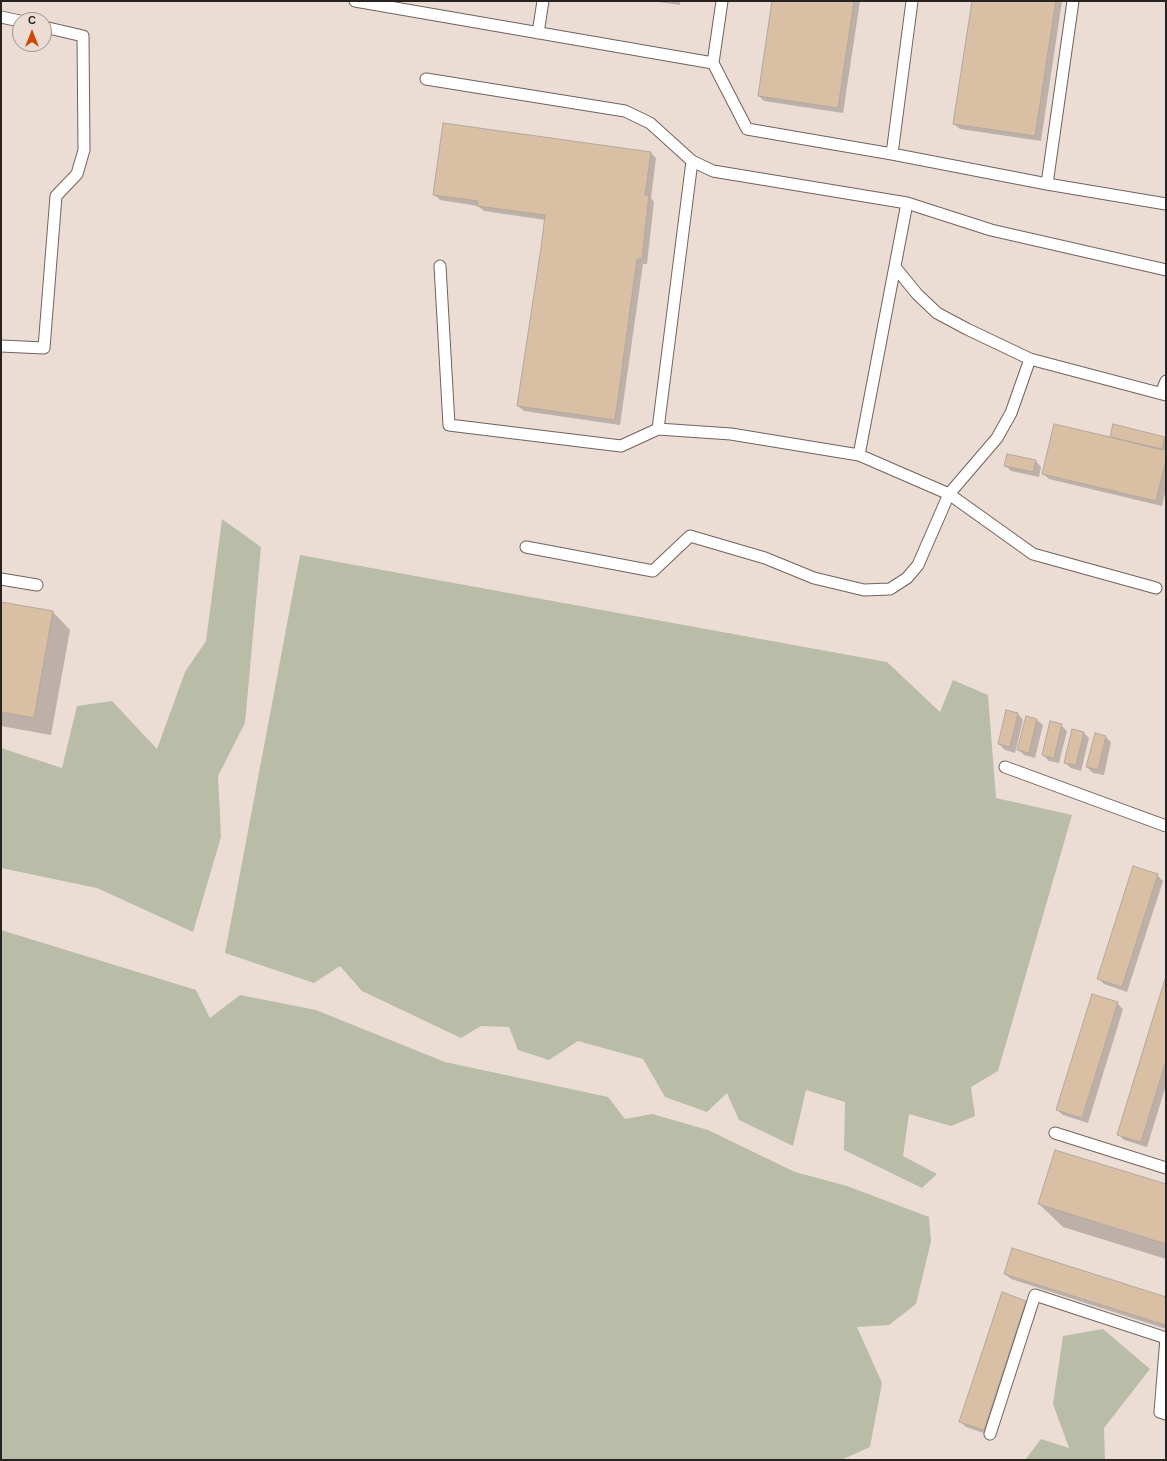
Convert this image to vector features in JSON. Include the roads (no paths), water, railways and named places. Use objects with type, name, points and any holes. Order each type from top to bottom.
[{"type":"lane","points":[[355,1],[713,63]]},
{"type":"lane","points":[[538,32],[543,1]]},
{"type":"lane","points":[[722,1],[713,63],[747,129],[892,154],[1047,184],[1166,204]]},
{"type":"lane","points":[[892,154],[912,1]]},
{"type":"lane","points":[[1047,184],[1073,1]]},
{"type":"lane","points":[[1,17],[12,20]]},
{"type":"lane","points":[[1,346],[44,348],[56,196],[77,174],[84,150],[82,36],[52,29]]},
{"type":"lane","points":[[426,79],[625,112],[650,123],[692,161],[713,171],[907,203],[991,230],[1166,270]]},
{"type":"lane","points":[[658,430],[692,161]]},
{"type":"lane","points":[[859,455],[907,203]]},
{"type":"lane","points":[[440,266],[449,425],[621,446],[658,430],[731,434],[859,455],[949,494],[1033,554],[1156,588]]},
{"type":"lane","points":[[895,267],[917,294],[937,313],[967,330],[1030,359],[1164,394],[1166,381]]},
{"type":"lane","points":[[526,548],[653,571],[690,536],[765,558],[814,578],[864,590],[890,589],[907,578],[918,565],[949,494],[997,438],[1011,413],[1030,359]]},
{"type":"lane","points":[[1,579],[38,585]]},
{"type":"lane","points":[[1005,767],[1166,826]]},
{"type":"lane","points":[[1055,1133],[1166,1168]]},
{"type":"lane","points":[[990,1434],[1035,1295],[1166,1338],[1160,1412],[1166,1414]]}]
